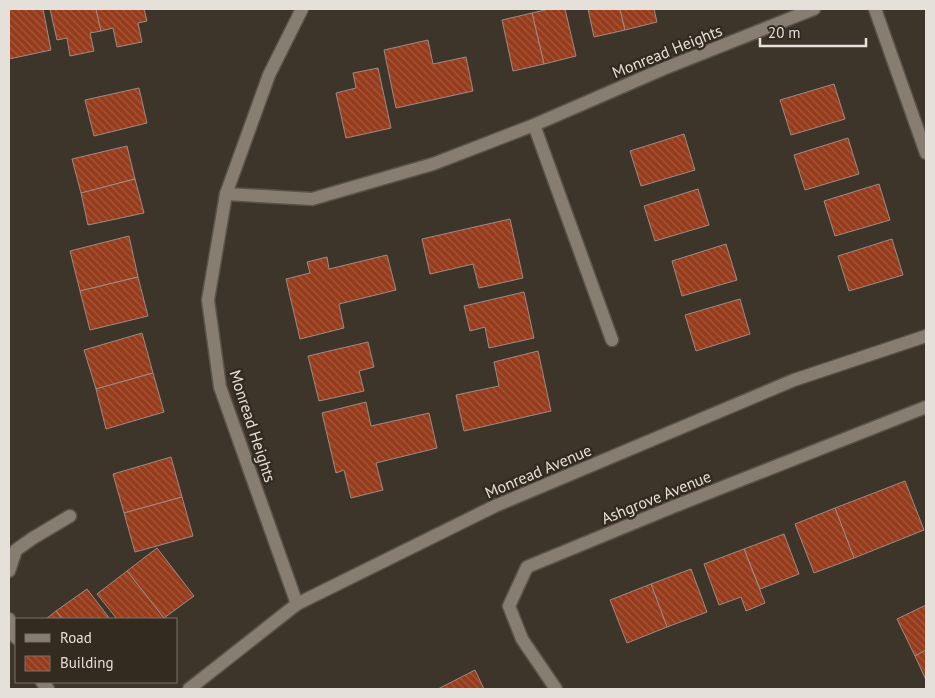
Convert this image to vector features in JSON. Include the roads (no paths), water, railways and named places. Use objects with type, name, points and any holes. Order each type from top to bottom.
[{"type":"street","name":"Monread Heights","points":[[297,604],[220,387],[208,300],[226,194],[269,74],[302,9]]},
{"type":"street","name":"Monread Heights","points":[[226,194],[312,199],[433,164],[534,125],[663,69],[814,9]]},
{"type":"street","points":[[875,9],[926,152]]},
{"type":"street","points":[[534,125],[612,340]]},
{"type":"street","name":"Monread Avenue","points":[[189,689],[297,604],[504,502],[794,380],[926,336]]},
{"type":"street","name":"Ashgrove Avenue","points":[[556,689],[522,639],[509,606],[527,567],[926,406]]},
{"type":"street","points":[[9,571],[16,550],[70,516]]},
{"type":"street","points":[[9,619],[10,627],[15,636]]}]
